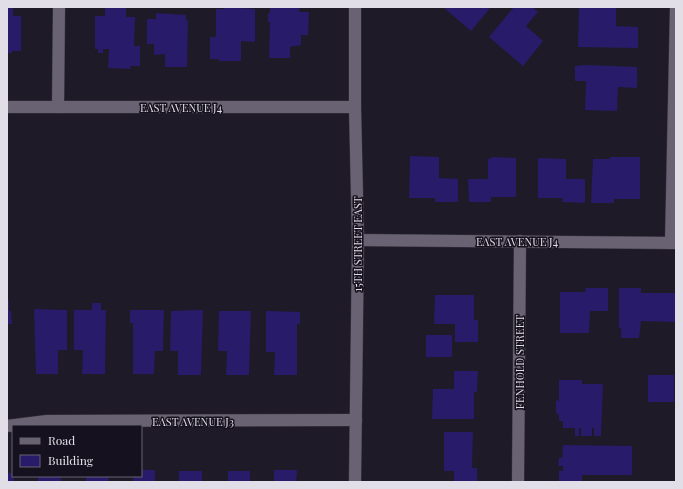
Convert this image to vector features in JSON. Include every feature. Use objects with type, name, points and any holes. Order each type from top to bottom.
[{"type":"street","points":[[58,107],[59,7]]},
{"type":"street","name":"15TH STREET EAST","points":[[355,7],[354,107],[358,240],[355,482]]},
{"type":"street","points":[[674,243],[676,7]]},
{"type":"street","name":"EAST AVENUE J4","points":[[7,107],[354,107]]},
{"type":"street","name":"EAST AVENUE J4","points":[[358,240],[674,243]]},
{"type":"street","name":"FENHOLD STREET","points":[[518,482],[520,241]]},
{"type":"street","name":"EAST AVENUE J3","points":[[15,425],[47,421],[356,420]]},
{"type":"building","points":[[7,7],[13,7],[13,16],[21,16],[21,51],[12,51],[12,53],[7,53]]},
{"type":"building","points":[[105,7],[126,7],[126,17],[135,17],[134,46],[140,46],[140,66],[130,66],[131,69],[108,68],[109,49],[103,49],[103,53],[98,53],[98,49],[95,49],[95,16],[105,16]]},
{"type":"building","points":[[224,7],[255,9],[255,42],[241,41],[241,61],[219,61],[219,59],[210,59],[210,37],[216,37],[216,9],[224,9]]},
{"type":"building","points":[[270,7],[300,7],[299,12],[309,12],[308,35],[301,35],[301,45],[290,47],[290,58],[269,58],[270,22],[268,22],[268,13],[270,13]]},
{"type":"building","points":[[443,7],[491,7],[471,31]]},
{"type":"building","points":[[514,7],[532,7],[538,12],[526,26],[543,41],[523,66],[489,37]]},
{"type":"building","points":[[579,7],[616,7],[616,26],[638,27],[638,48],[578,47]]},
{"type":"building","points":[[156,13],[186,15],[186,20],[188,20],[187,67],[165,67],[165,54],[154,55],[154,44],[147,44],[147,19],[156,19]]},
{"type":"building","points":[[575,66],[637,67],[637,88],[618,87],[617,111],[585,110],[586,81],[575,81]]},
{"type":"building","points":[[410,156],[439,157],[439,178],[458,179],[458,202],[435,202],[435,198],[409,198]]},
{"type":"building","points":[[493,157],[516,158],[516,197],[491,197],[491,202],[469,202],[468,179],[488,179],[488,159]]},
{"type":"building","points":[[610,157],[640,157],[640,199],[614,199],[614,203],[591,203],[593,159],[610,159]]},
{"type":"building","points":[[538,158],[566,159],[566,179],[585,179],[585,203],[562,202],[563,198],[538,198]]},
{"type":"building","points":[[585,288],[608,288],[608,311],[590,311],[589,333],[560,333],[560,292],[586,292]]},
{"type":"building","points":[[619,288],[641,288],[641,293],[676,293],[676,322],[641,321],[639,338],[621,338],[621,328],[619,328]]},
{"type":"building","points":[[435,295],[474,295],[474,320],[478,320],[478,342],[455,342],[455,324],[434,324]]},
{"type":"building","points":[[7,300],[9,300],[9,311],[11,311],[12,324],[8,324],[8,329]]},
{"type":"building","points":[[92,303],[101,303],[101,310],[106,310],[105,374],[82,374],[83,350],[74,350],[74,310],[92,310]]},
{"type":"building","points":[[34,309],[67,310],[67,350],[58,350],[58,374],[36,374]]},
{"type":"building","points":[[130,310],[164,310],[163,351],[155,351],[154,374],[133,374],[133,323],[130,323]]},
{"type":"building","points":[[203,310],[201,375],[178,375],[178,351],[170,351],[171,311]]},
{"type":"building","points":[[219,311],[251,311],[249,375],[226,375],[227,351],[218,351]]},
{"type":"building","points":[[266,311],[300,312],[300,324],[297,324],[297,375],[274,375],[275,352],[266,352]]},
{"type":"building","points":[[426,335],[452,335],[452,357],[426,357]]},
{"type":"building","points":[[454,371],[478,371],[477,392],[474,392],[474,419],[432,419],[433,389],[454,389]]},
{"type":"building","points":[[648,375],[674,375],[674,402],[648,402]]},
{"type":"building","points":[[559,380],[582,380],[582,384],[603,384],[601,436],[594,436],[594,428],[592,428],[592,436],[581,436],[581,428],[579,428],[579,436],[575,437],[575,428],[563,428],[563,421],[559,421],[559,415],[556,413],[556,400],[559,401]]},
{"type":"building","points":[[444,432],[473,432],[472,468],[477,468],[477,482],[454,482],[454,471],[444,471]]},
{"type":"building","points":[[563,445],[632,446],[632,475],[582,475],[582,482],[559,482],[559,471],[563,471],[563,466],[558,466],[559,458],[562,458]]},
{"type":"building","points":[[142,470],[155,470],[155,482],[133,482],[133,477],[142,477]]},
{"type":"building","points":[[274,470],[297,470],[296,482],[274,482]]},
{"type":"building","points":[[179,471],[202,471],[202,482],[179,482]]},
{"type":"building","points":[[228,471],[250,471],[250,482],[228,482]]},
{"type":"building","points":[[7,473],[12,473],[14,482],[7,482]]},
{"type":"building","points":[[38,477],[61,477],[61,482],[38,482]]},
{"type":"building","points":[[86,477],[109,477],[108,482],[86,482]]}]
